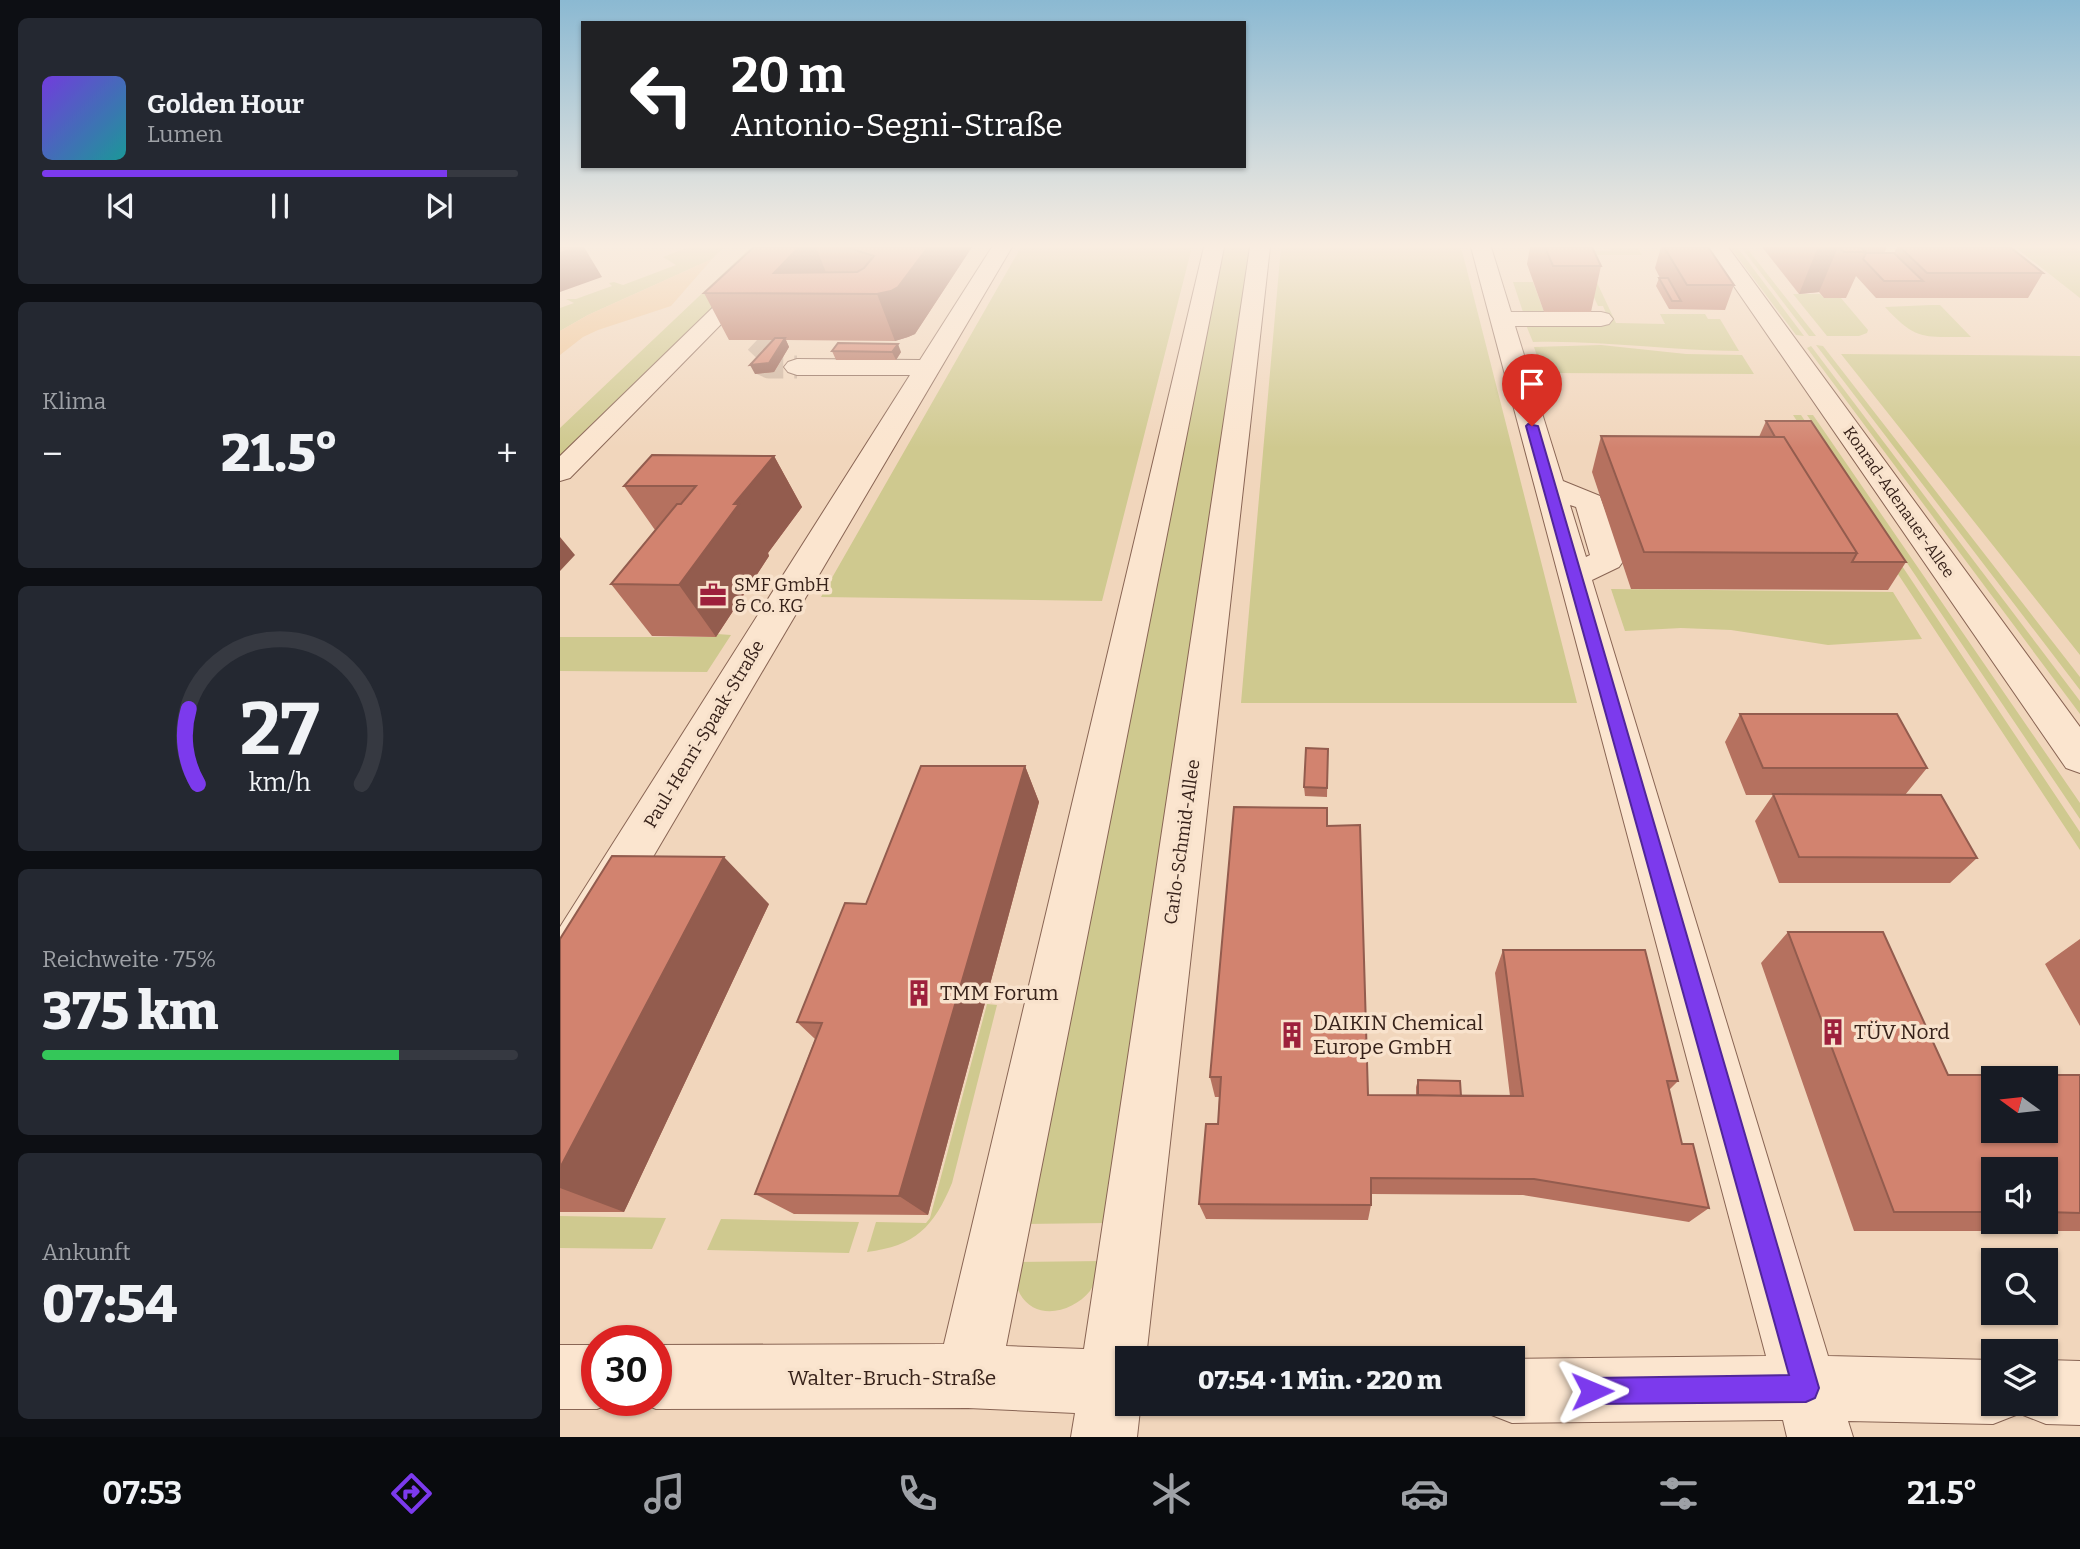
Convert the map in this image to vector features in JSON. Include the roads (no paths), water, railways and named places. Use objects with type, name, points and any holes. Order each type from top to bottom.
[{"type":"street","points":[[560,472],[719,314]]},
{"type":"street","name":"Paul-Henri-Spaak-Straße","points":[[560,970],[961,314]]},
{"type":"street","points":[[968,1376],[1199,314]]},
{"type":"street","name":"Carlo-Schmid-Allee","points":[[1114,1401],[1252,314]]},
{"type":"street","points":[[1501,314],[1813,1413]]},
{"type":"street","name":"Konrad-Adenauer-Allee","points":[[1765,314],[2080,757]]},
{"type":"street","points":[[1502,319],[1601,319]]},
{"type":"street","points":[[797,368],[928,368]]},
{"type":"street","name":"Walter-Bruch-Straße","points":[[672,1377],[968,1376],[1114,1401]]},
{"type":"street","points":[[560,1377],[581,1377]]},
{"type":"street","points":[[1525,1392],[1813,1413],[1981,1393]]},
{"type":"street","points":[[2058,1392],[2080,1393]]},
{"type":"tunnel","points":[[772,341],[754,360],[769,367],[797,367]]},
{"type":"place","name":"SMF GmbH & Co. KG","points":[[713,595]]},
{"type":"place","name":"TMM Forum","points":[[919,993]]},
{"type":"place","name":"TÜV Nord","points":[[1833,1032]]},
{"type":"place","name":"DAIKIN Chemical Europe GmbH","points":[[1292,1035]]}]
